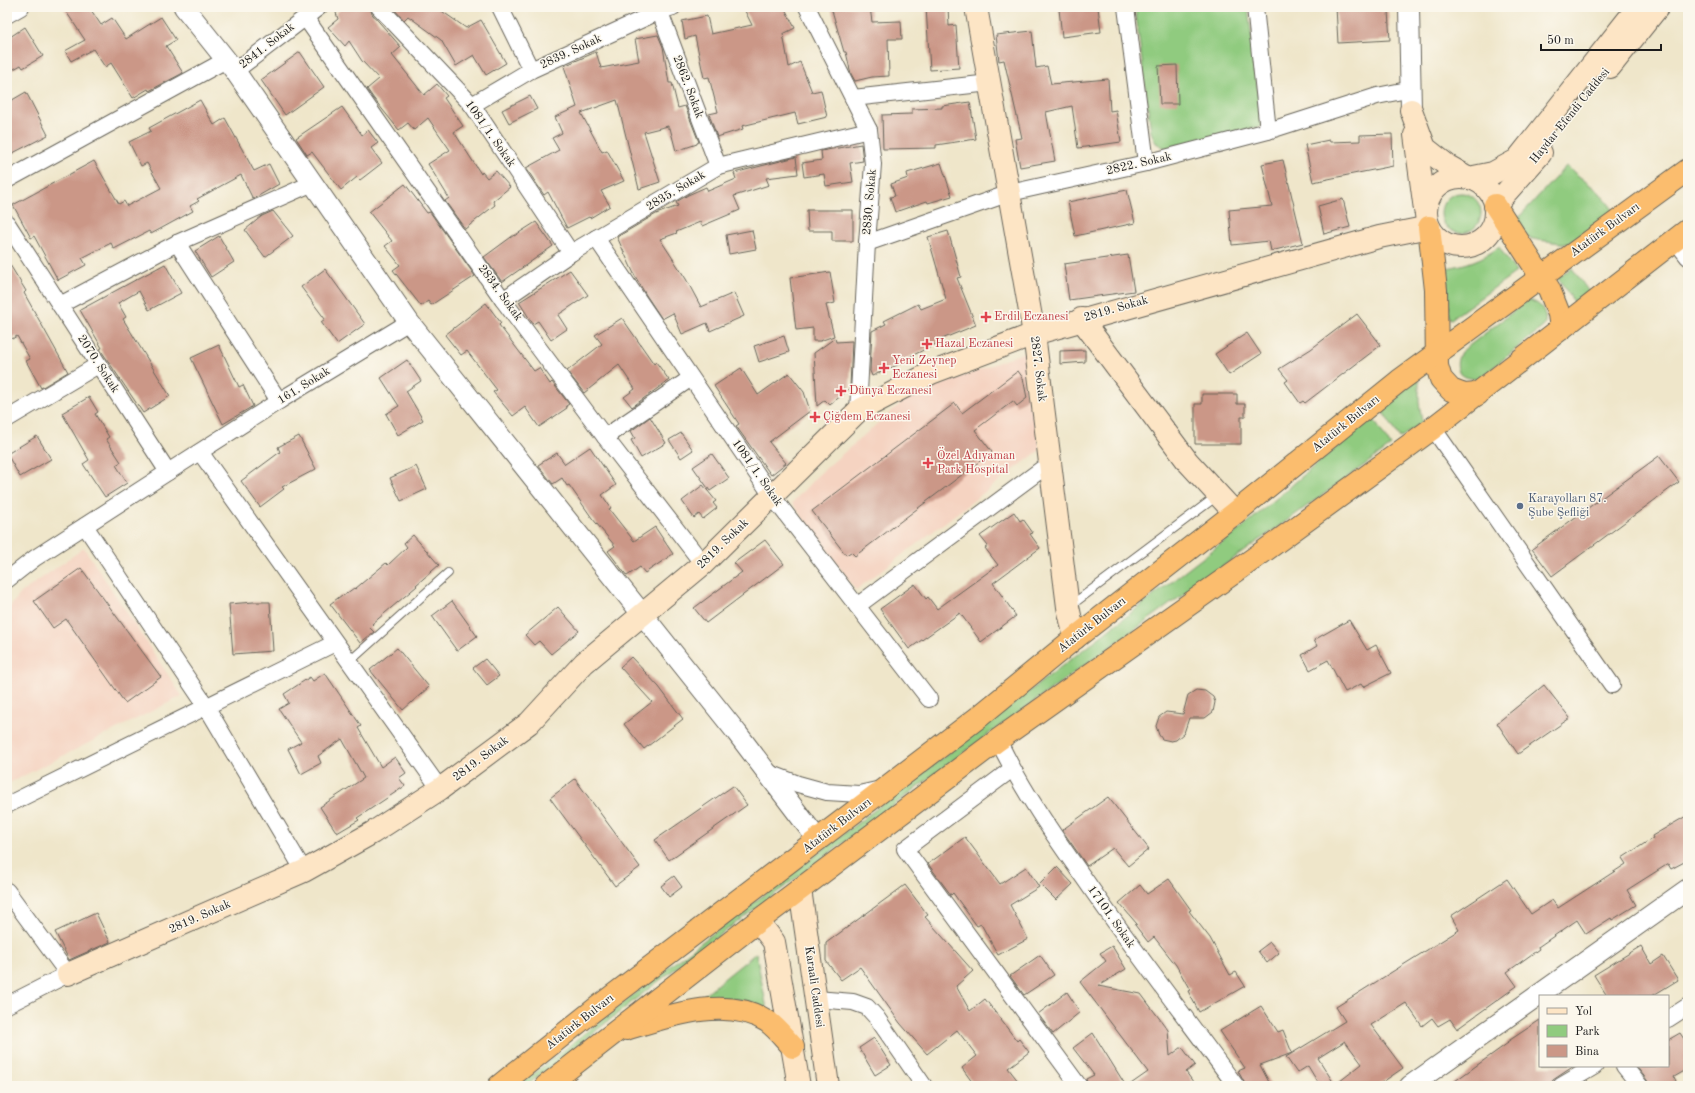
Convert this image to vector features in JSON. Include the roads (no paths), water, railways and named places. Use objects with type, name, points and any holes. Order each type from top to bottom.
[{"type":"highway","name":"Atatürk Bulvarı","points":[[499,1086],[594,1010],[980,716],[1075,638],[1235,513],[1399,381],[1688,170]]},
{"type":"highway","points":[[1496,204],[1555,301],[1559,314],[1561,330]]},
{"type":"highway","points":[[1427,222],[1436,290],[1437,366],[1441,379],[1451,390],[1464,395],[1478,394]]},
{"type":"highway","points":[[546,1086],[758,921],[998,740],[1263,552],[1433,428],[1561,330],[1684,242]]},
{"type":"highway","points":[[571,1086],[613,1033],[684,1012],[700,1010],[732,1010],[747,1012],[766,1021],[793,1047]]},
{"type":"main road","name":"2827. Sokak","points":[[976,7],[1034,334],[1068,607],[1075,638]]},
{"type":"main road","name":"Haydar Efendi Caddesi","points":[[1469,178],[1493,173],[1517,160],[1638,7]]},
{"type":"main road","name":"Haydar Efendi Caddesi","points":[[1496,204],[1527,170],[1658,7]]},
{"type":"main road","points":[[1411,110],[1425,148],[1448,166],[1469,178],[1478,181],[1486,187],[1492,195],[1496,204],[1496,217],[1492,229],[1484,239],[1472,246],[1460,247],[1447,245],[1437,238],[1427,222],[1419,157],[1411,110]]},
{"type":"main road","points":[[1427,222],[1427,203],[1433,191],[1443,182],[1455,177],[1469,178]]},
{"type":"main road","name":"2819. Sokak","points":[[68,974],[304,871],[372,833],[440,789],[529,723],[584,663],[642,616],[702,564],[858,411],[931,372],[1034,334],[1081,319],[1379,237],[1427,222]]},
{"type":"main road","points":[[1081,319],[1188,462],[1217,496],[1235,513]]},
{"type":"main road","name":"Karaali Caddesi","points":[[800,889],[828,1086]]},
{"type":"main road","points":[[758,921],[774,942],[799,1086]]},
{"type":"street","points":[[7,15],[21,7]]},
{"type":"street","points":[[184,7],[231,65],[409,322],[642,616],[737,733],[764,771],[818,840]]},
{"type":"street","name":"2841. Sokak","points":[[7,180],[231,65],[319,7]]},
{"type":"street","name":"1081/1. Sokak","points":[[379,7],[472,105],[571,253]]},
{"type":"street","points":[[500,7],[531,70]]},
{"type":"street","name":"2830. Sokak","points":[[807,7],[869,130],[873,164],[867,242],[858,411]]},
{"type":"street","points":[[1126,7],[1146,163]]},
{"type":"street","points":[[1255,7],[1268,131]]},
{"type":"street","points":[[1409,7],[1412,89],[1411,110]]},
{"type":"street","name":"2839. Sokak","points":[[472,105],[531,70],[664,8]]},
{"type":"street","name":"2862. Sokak","points":[[664,8],[718,166]]},
{"type":"street","name":"2834. Sokak","points":[[305,17],[503,300],[702,564]]},
{"type":"street","points":[[853,98],[990,82]]},
{"type":"street","name":"2822. Sokak","points":[[867,242],[1010,193],[1146,163],[1268,131],[1377,96],[1412,89]]},
{"type":"street","name":"2835. Sokak","points":[[503,300],[571,253],[718,166],[869,130]]},
{"type":"street","points":[[60,305],[177,243],[313,183]]},
{"type":"street","name":"2070. Sokak","points":[[7,223],[168,472]]},
{"type":"street","name":"1081/1. Sokak","points":[[596,238],[772,496],[929,699]]},
{"type":"street","points":[[177,243],[279,402]]},
{"type":"street","name":"161. Sokak","points":[[200,452],[409,322]]},
{"type":"street","points":[[7,419],[98,365]]},
{"type":"street","points":[[605,437],[691,378]]},
{"type":"street","points":[[1433,428],[1612,685]]},
{"type":"street","points":[[7,580],[35,558],[200,452],[440,789]]},
{"type":"street","points":[[857,606],[1050,463]]},
{"type":"street","points":[[85,526],[206,706],[304,871]]},
{"type":"street","points":[[7,805],[335,643]]},
{"type":"street","name":"17101. Sokak","points":[[998,740],[1012,769],[1063,849],[1121,932],[1236,1086]]},
{"type":"street","points":[[1012,769],[905,849],[1079,1086]]},
{"type":"street","points":[[764,771],[798,784],[827,792],[859,794],[886,788]]},
{"type":"street","points":[[1410,1086],[1688,889]]},
{"type":"street","points":[[7,891],[68,974],[7,1005]]},
{"type":"street","points":[[816,999],[853,1002],[867,1007],[877,1018],[924,1086]]},
{"type":"street","points":[[1669,1018],[1688,1006]]},
{"type":"street","points":[[1561,1086],[1593,1067]]},
{"type":"street","points":[[1625,1067],[1640,1086]]},
{"type":"lane","points":[[1068,607],[1217,496]]},
{"type":"lane","points":[[350,662],[448,573]]},
{"type":"place","name":"Erdil Eczanesi","points":[[986,317]]},
{"type":"place","name":"Hazal Eczanesi","points":[[927,344]]},
{"type":"place","name":"Yeni Zeynep Eczanesi","points":[[884,368]]},
{"type":"place","name":"Dünya Eczanesi","points":[[841,391]]},
{"type":"place","name":"Çiğdem Eczanesi","points":[[815,417]]},
{"type":"place","name":"Özel Adıyaman Park Hospital","points":[[928,463]]},
{"type":"place","name":"Karayolları 87. Şube Şefliği","points":[[1520,506]]}]
